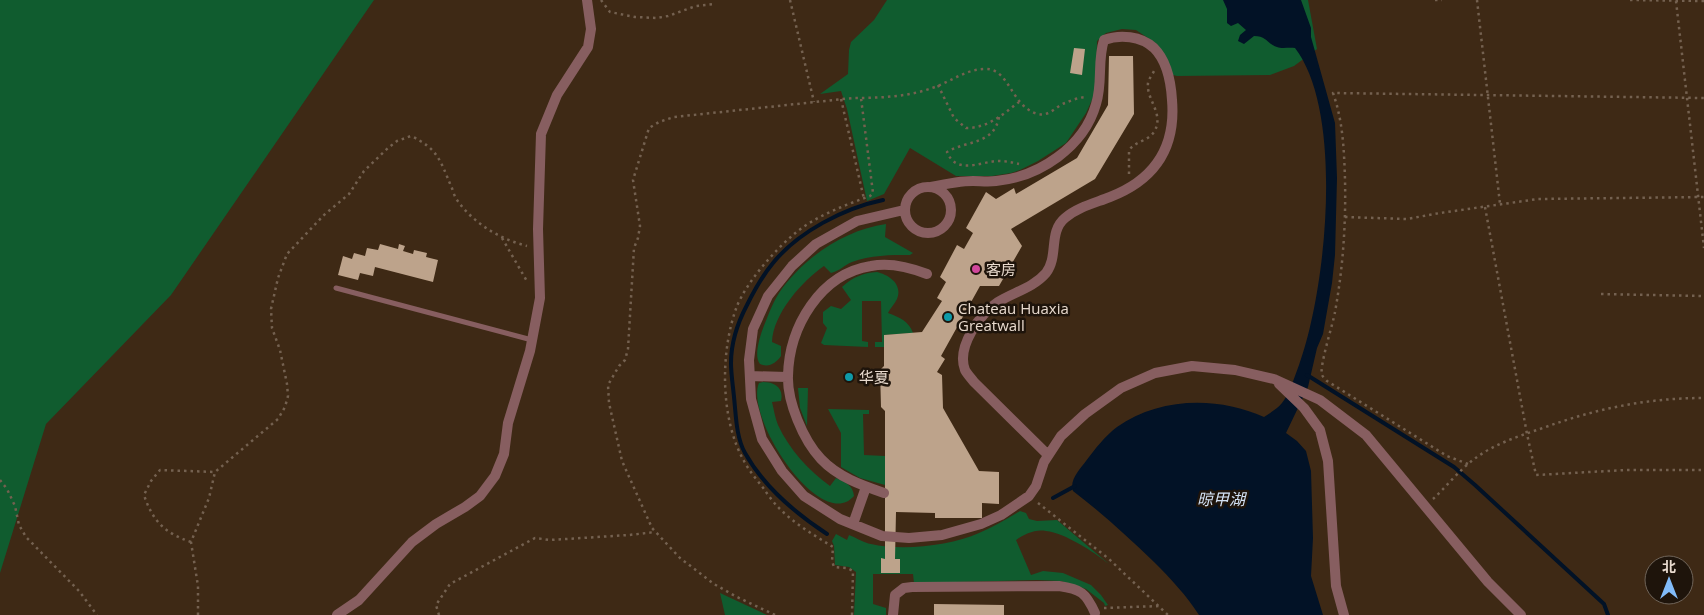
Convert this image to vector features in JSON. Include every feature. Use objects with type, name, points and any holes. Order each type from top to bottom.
[{"type":"street","points":[[337,615],[359,600],[412,542],[480,496],[495,476],[504,454],[508,423],[532,341],[539,304],[542,134],[557,95],[588,47],[591,29],[587,0]]},
{"type":"street","points":[[931,187],[939,190],[950,202],[950,217],[941,229],[935,232],[920,232],[909,224],[904,210],[906,202],[916,190],[953,182],[996,181],[1016,177],[1036,169],[1066,152],[1083,132],[1096,104],[1100,51],[1104,40],[1113,36],[1128,36],[1144,42],[1154,48],[1165,65],[1171,87],[1173,115],[1170,135],[1160,159],[1147,176],[1130,188],[1075,211],[1064,218],[1054,236],[1054,252],[1047,271],[1036,283],[997,303],[979,320],[968,338],[964,354],[965,369],[974,382],[1048,455]]},
{"type":"street","points":[[904,210],[857,221],[816,244],[792,266],[768,296],[753,329],[749,360],[751,399],[762,439],[782,471],[804,496],[840,519],[882,536],[909,538],[942,535],[982,524],[1001,515],[1029,496],[1036,486],[1044,462],[1061,436],[1085,414],[1121,388],[1155,373],[1192,366],[1235,370],[1274,379],[1320,400],[1366,435],[1488,582],[1521,615]]},
{"type":"street","points":[[884,493],[857,484],[838,473],[822,460],[805,438],[793,409],[788,377],[790,357],[800,323],[812,304],[827,287],[847,274],[871,266],[901,266],[927,274]]},
{"type":"street","points":[[750,376],[788,377]]},
{"type":"street","points":[[1274,379],[1304,408],[1320,430],[1328,461],[1336,586],[1344,615]]},
{"type":"street","points":[[853,524],[866,487]]},
{"type":"street","points":[[893,615],[895,595],[904,588],[912,586],[1059,586],[1078,590],[1088,598],[1094,611]]},
{"type":"lane","points":[[336,288],[532,341]]},
{"type":"path","points":[[602,0],[610,12],[635,17],[657,18],[696,6],[714,4]]},
{"type":"path","points":[[790,0],[814,102]]},
{"type":"path","points":[[1435,0],[1442,0]]},
{"type":"path","points":[[1477,0],[1500,204]]},
{"type":"path","points":[[1630,0],[1704,1]]},
{"type":"path","points":[[1676,1],[1704,248]]},
{"type":"path","points":[[1130,188],[1129,150],[1131,147],[1146,140],[1154,132],[1157,124],[1157,114],[1148,82],[1161,60]]},
{"type":"path","points":[[775,615],[744,601],[714,584],[680,558],[652,528],[622,460],[608,403],[608,385],[619,366],[626,360],[628,348],[634,248],[640,226],[633,180],[649,128],[674,117],[841,99],[901,95],[933,88],[954,77],[978,69],[989,69],[1003,76],[1019,102],[1039,114],[1048,114],[1064,103],[1081,97],[1098,96]]},
{"type":"path","points":[[938,85],[954,118],[966,128],[976,128],[989,124],[1019,102]]},
{"type":"path","points":[[1468,464],[1447,456],[1327,381],[1322,375],[1321,367],[1333,325],[1340,286],[1346,217],[1344,145],[1338,106],[1333,92],[1704,98]]},
{"type":"path","points":[[841,99],[864,198]]},
{"type":"path","points":[[999,117],[997,128],[991,134],[976,142],[947,152],[950,158],[953,162],[962,166],[1007,161],[1036,169]]},
{"type":"path","points":[[198,615],[198,586],[191,542],[209,498],[215,472],[278,419],[285,407],[288,396],[280,350],[272,328],[271,310],[278,278],[287,254],[324,215],[349,194],[364,171],[397,141],[411,136],[424,142],[437,155],[456,199],[472,218],[501,237],[539,248]]},
{"type":"path","points":[[1346,217],[1408,219],[1538,198],[1704,197]]},
{"type":"path","points":[[1485,207],[1536,475],[1626,470],[1704,470]]},
{"type":"path","points":[[501,237],[539,304]]},
{"type":"path","points":[[1601,294],[1704,296]]},
{"type":"path","points":[[1425,506],[1468,464],[1491,449],[1527,434],[1581,414],[1612,407],[1666,399],[1704,398]]},
{"type":"path","points":[[191,542],[174,536],[159,524],[149,510],[144,495],[151,481],[160,470],[215,472]]},
{"type":"path","points":[[0,480],[8,489],[15,506],[19,525],[26,536],[79,591],[97,615]]},
{"type":"path","points":[[1029,496],[1109,559],[1168,615]]},
{"type":"path","points":[[439,615],[436,605],[450,584],[536,538],[550,540],[629,536],[655,532]]},
{"type":"path","points":[[1094,611],[1160,606]]},
{"type":"green space","points":[[0,0],[374,0],[171,295],[46,424],[0,573]]},
{"type":"green space","points":[[887,0],[1308,0],[1317,49],[1294,66],[1270,75],[1177,76],[1173,75],[1157,44],[1136,30],[1122,29],[1106,33],[1097,41],[1096,91],[1086,113],[1066,143],[1020,170],[992,176],[956,176],[910,148],[884,194],[867,201],[847,109],[841,91],[820,94],[848,74],[851,42],[874,20]]},
{"type":"green space","points":[[886,224],[885,237],[913,253],[910,255],[866,258],[852,262],[831,273],[824,266],[815,272],[790,299],[777,320],[772,342],[781,346],[781,356],[772,364],[760,364],[757,353],[762,331],[774,302],[789,280],[812,257],[840,239],[870,227]]},
{"type":"green space","points":[[877,272],[886,275],[894,281],[898,289],[897,299],[888,313],[906,322],[913,333],[884,335],[884,347],[875,347],[875,342],[882,342],[881,301],[862,301],[862,341],[868,342],[868,347],[824,345],[821,343],[827,328],[823,323],[823,312],[831,306],[841,309],[851,300],[842,287],[858,276]]},
{"type":"green space","points":[[759,383],[771,383],[780,389],[781,401],[772,402],[778,425],[794,451],[815,474],[830,486],[836,478],[850,487],[854,496],[840,503],[823,499],[805,486],[788,466],[774,444],[763,420],[757,399]]},
{"type":"green space","points":[[798,388],[808,388],[807,426],[800,408]]},
{"type":"green space","points":[[828,409],[869,410],[869,414],[863,414],[864,455],[885,456],[885,485],[860,478],[841,467],[841,433]]},
{"type":"green space","points":[[1020,511],[1026,513],[1029,519],[1037,521],[1057,520],[1109,564],[1062,535],[1054,532],[1034,531],[1016,540],[1031,575],[1043,571],[1063,573],[1091,585],[1108,605],[1105,606],[1104,603],[1086,589],[1061,581],[914,583],[913,574],[873,574],[873,604],[886,608],[886,615],[854,615],[856,572],[849,567],[835,565],[832,541],[836,534],[847,540],[849,535],[868,543],[883,546],[926,546],[954,541],[979,533]]},
{"type":"green space","points":[[720,593],[767,615],[725,615]]},
{"type":"water","name":"晾甲湖","points":[[1223,0],[1301,0],[1311,28],[1311,37],[1335,123],[1337,178],[1335,255],[1332,283],[1323,334],[1317,348],[1308,387],[1286,433],[1306,451],[1311,471],[1313,538],[1311,576],[1323,615],[1199,615],[1184,594],[1160,568],[1115,525],[1073,491],[1072,487],[1076,475],[1108,434],[1133,417],[1151,410],[1170,405],[1208,403],[1228,405],[1264,417],[1278,407],[1285,399],[1292,385],[1309,333],[1323,249],[1326,203],[1325,157],[1321,115],[1311,77],[1295,48],[1277,47],[1258,36],[1254,36],[1244,44],[1238,41],[1240,35],[1246,30],[1238,23],[1231,26],[1227,23],[1227,9]]},
{"type":"building","points":[[1074,48],[1085,49],[1082,75],[1070,73]]},
{"type":"building","name":"Chateau Huaxia Greatwall","points":[[1109,56],[1133,56],[1134,114],[1095,179],[1011,229],[1022,246],[999,286],[980,286],[941,356],[945,359],[937,372],[942,375],[943,408],[979,471],[999,472],[999,504],[982,503],[982,518],[935,518],[935,513],[896,512],[895,559],[900,559],[900,573],[881,573],[881,558],[885,559],[885,411],[881,407],[880,370],[884,366],[884,335],[922,332],[942,301],[937,298],[946,282],[940,277],[957,245],[964,249],[973,233],[966,228],[986,192],[996,199],[1014,188],[1016,194],[1077,158],[1108,105]]},
{"type":"building","points":[[380,244],[398,249],[399,244],[405,246],[403,251],[413,254],[414,250],[427,253],[426,257],[438,260],[433,282],[375,267],[373,276],[360,273],[358,280],[338,275],[343,256],[352,259],[354,253],[365,256],[367,248],[378,250]]},
{"type":"building","points":[[934,604],[1004,605],[1004,615],[934,615]]},
{"type":"waterway","points":[[827,534],[781,498],[761,477],[745,453],[737,426],[731,371],[732,348],[738,326],[753,294],[769,268],[783,252],[795,241],[838,215],[883,200]]},
{"type":"waterway","points":[[1307,375],[1454,467],[1604,604],[1608,615]]},
{"type":"waterway","points":[[1053,498],[1075,486]]},
{"type":"place","name":"客房","points":[[976,269]]},
{"type":"place","name":"Chateau Huaxia Greatwall","points":[[948,317]]},
{"type":"place","name":"华夏","points":[[849,377]]}]
